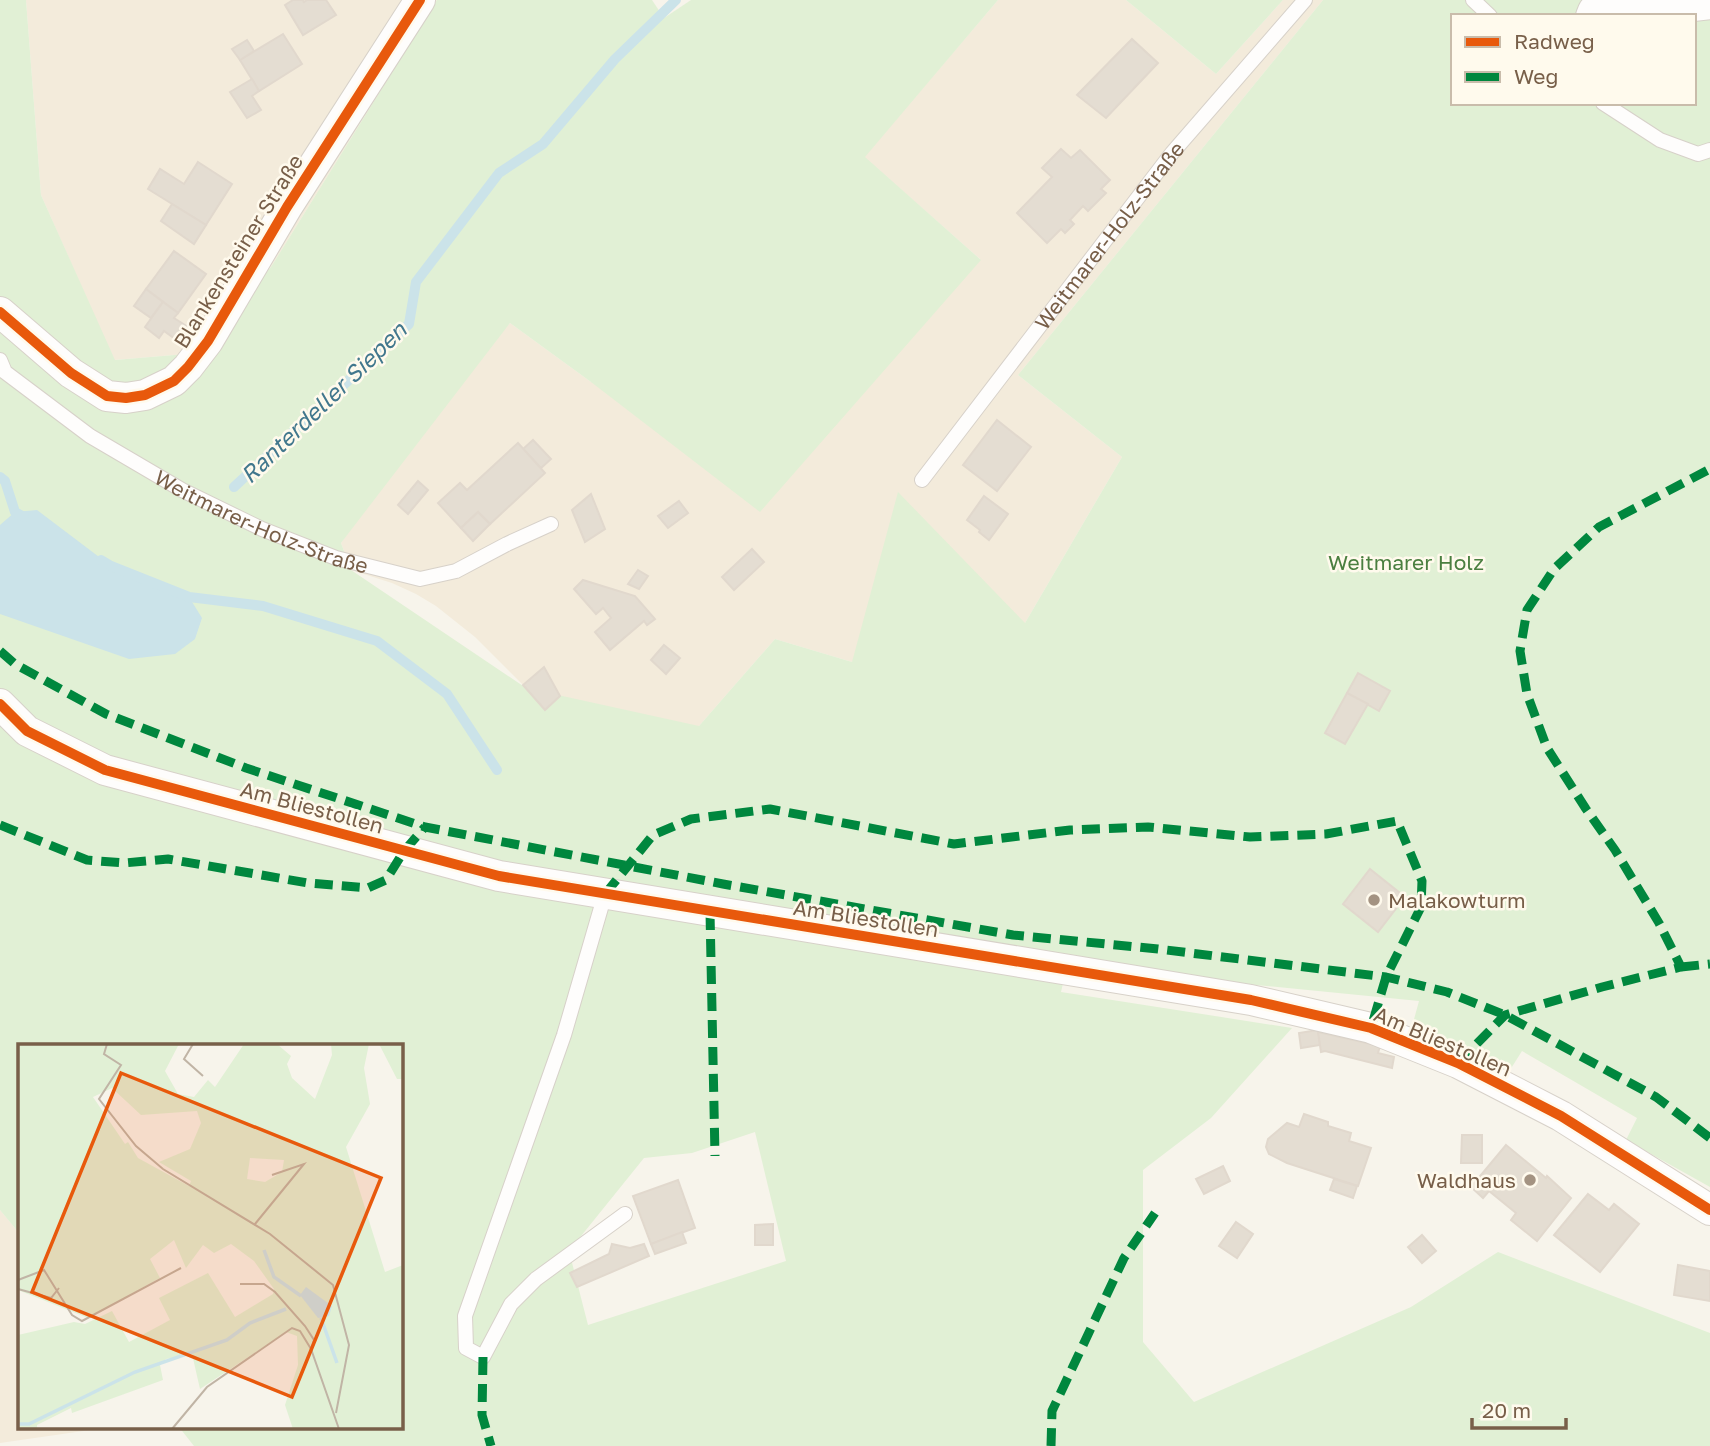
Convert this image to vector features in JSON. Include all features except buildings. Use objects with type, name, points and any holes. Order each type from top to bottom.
[{"type":"street","name":"Blankensteiner Straße","points":[[2,321],[71,373],[107,396],[126,398],[145,395],[174,381],[208,341],[287,207],[419,0]]},
{"type":"street","points":[[1591,14],[1592,11],[1710,4]]},
{"type":"street","name":"Am Bliestollen","points":[[0,704],[27,731],[105,770],[499,876],[1251,1000],[1371,1028],[1458,1063],[1561,1116],[1710,1210]]},
{"type":"lane","name":"Weitmarer-Holz-Straße","points":[[922,480],[1172,153],[1305,0]]},
{"type":"lane","points":[[1473,0],[1488,14]]},
{"type":"lane","points":[[1606,105],[1660,140],[1698,154],[1710,150]]},
{"type":"lane","name":"Weitmarer-Holz-Straße","points":[[0,359],[5,372],[90,436],[182,490],[262,529],[336,558],[420,579],[456,571],[551,524]]},
{"type":"lane","points":[[605,894],[564,1035],[465,1316],[466,1348],[483,1357],[511,1304],[536,1279],[625,1214]]},
{"type":"shaded area","points":[[26,0],[437,0],[271,267],[186,354],[114,360],[41,195]]},
{"type":"shaded area","points":[[998,0],[1126,0],[1216,74],[1283,0],[1323,0],[1018,375],[1122,457],[1025,623],[852,662],[775,639],[699,726],[609,761],[526,688],[475,637],[436,606],[392,583],[351,570],[341,543],[441,399],[510,323],[591,382],[980,259],[864,157]]},
{"type":"shaded area","points":[[0,1210],[18,1232],[18,1428],[104,1428],[0,1443]]},
{"type":"green space","name":"Weitmarer Holz","points":[[0,0],[26,0],[41,195],[115,360],[186,354],[271,267],[437,0],[652,0],[664,18],[691,0],[998,0],[865,157],[981,260],[760,512],[510,323],[341,543],[351,570],[526,688],[699,726],[775,639],[852,662],[898,492],[1025,623],[1122,457],[1018,375],[1323,0],[1710,0],[1710,1187],[1626,1140],[1637,1118],[1522,1051],[1510,1070],[1413,1023],[1419,1001],[1256,985],[1069,958],[1061,992],[1292,1028],[1211,1118],[1143,1170],[1143,1342],[1194,1402],[1411,1307],[1498,1252],[1710,1333],[1710,1446],[194,1446],[180,1428],[402,1428],[402,1044],[18,1044],[18,1232],[0,1210]],"holes":[[[755,1132],[786,1261],[588,1325],[569,1251],[644,1158],[692,1153]]]},
{"type":"green space","points":[[1126,0],[1283,0],[1216,74]]},
{"type":"water","points":[[37,510],[111,566],[189,597],[202,618],[195,639],[175,654],[129,659],[0,614],[0,525],[15,512]]},
{"type":"waterway","name":"Ranterdeller Siepen","points":[[234,487],[409,324],[416,282],[499,173],[543,144],[615,59],[676,0]]},
{"type":"waterway","points":[[0,477],[5,481],[15,512],[24,517]]},
{"type":"waterway","points":[[101,560],[189,597],[263,606],[377,641],[447,694],[497,770]]},
{"type":"marked path","points":[[1458,1063],[1505,1015],[1681,967],[1659,923],[1615,850],[1547,748],[1527,694],[1520,651],[1527,610],[1554,569],[1599,527],[1710,469]]},
{"type":"marked path","points":[[0,651],[15,664],[106,714],[246,768],[425,827],[723,884],[1013,935],[1158,949],[1386,977],[1447,992],[1505,1015],[1656,1097],[1710,1138]]},
{"type":"marked path","points":[[605,894],[653,835],[691,819],[770,809],[954,844],[1070,830],[1148,827],[1250,837],[1326,834],[1397,821],[1422,881],[1421,907],[1386,977],[1371,1028]]},
{"type":"marked path","points":[[0,825],[87,860],[124,863],[168,859],[308,883],[368,888],[386,880],[404,851],[425,827]]},
{"type":"marked path","points":[[710,912],[715,1156]]},
{"type":"marked path","points":[[1681,967],[1710,964]]},
{"type":"marked path","points":[[1051,1446],[1052,1411],[1124,1258],[1155,1213]]},
{"type":"marked path","points":[[483,1357],[482,1415],[491,1446]]},
{"type":"cycle path","points":[[0,312],[71,373],[107,396],[126,398],[145,395],[174,381],[208,341],[287,207],[420,0]]},
{"type":"cycle path","points":[[0,704],[27,731],[105,770],[499,876],[1251,1000],[1371,1028],[1458,1063],[1561,1116],[1710,1210]]},
{"type":"place","name":"Malakowturm","points":[[1374,900]]},
{"type":"place","name":"Waldhaus","points":[[1530,1180]]}]
